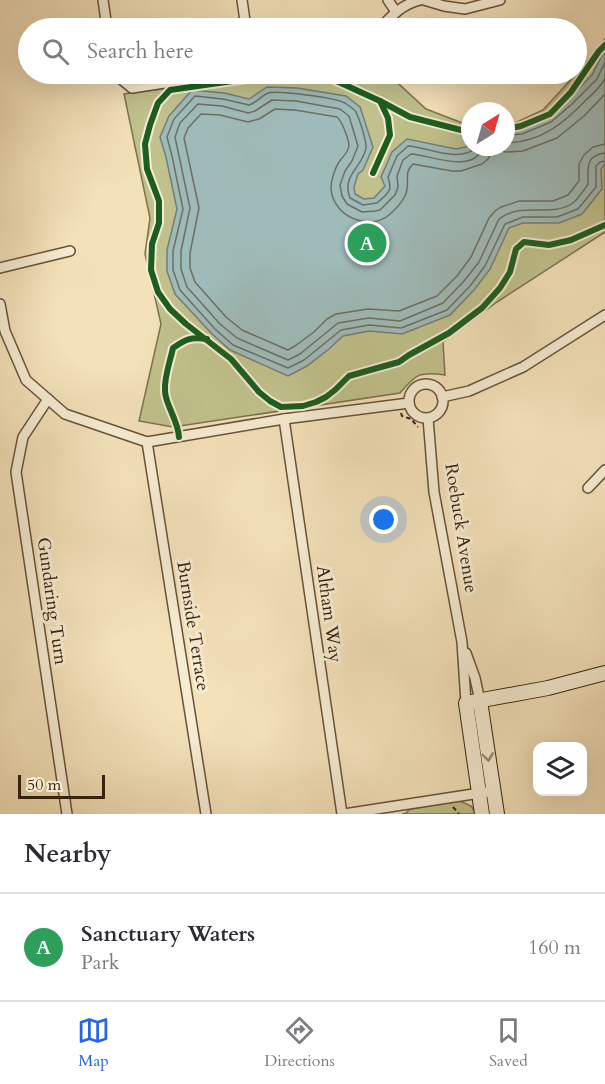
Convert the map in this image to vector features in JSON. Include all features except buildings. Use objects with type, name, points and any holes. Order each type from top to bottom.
[{"type":"street","points":[[103,0],[106,18]]},
{"type":"street","points":[[242,0],[245,18]]},
{"type":"street","points":[[388,0],[396,12]]},
{"type":"street","points":[[390,18],[408,3],[422,0],[465,9],[500,0]]},
{"type":"street","points":[[128,84],[132,87],[153,84]]},
{"type":"street","points":[[0,268],[70,252]]},
{"type":"street","points":[[0,304],[5,331],[26,380],[65,414],[147,442],[284,419],[409,403]]},
{"type":"street","points":[[442,397],[470,391],[523,367],[605,315]]},
{"type":"street","points":[[421,384],[433,385],[442,397],[442,408],[428,418],[417,416],[409,403],[413,389],[421,384]]},
{"type":"street","name":"Gundaring Turn","points":[[48,399],[23,437],[16,472],[66,814]]},
{"type":"street","name":"Roebuck Avenue","points":[[428,418],[434,492],[473,702],[486,792],[497,814]]},
{"type":"street","name":"Altham Way","points":[[284,419],[343,814]]},
{"type":"street","name":"Burnside Terrace","points":[[147,442],[206,814]]},
{"type":"street","points":[[588,488],[605,470]]},
{"type":"street","name":"Roebuck Avenue","points":[[462,642],[475,678],[473,702]]},
{"type":"street","points":[[473,702],[548,688],[605,673]]},
{"type":"street","points":[[343,814],[486,792]]},
{"type":"street","name":"Roebuck Avenue","points":[[482,814],[486,792]]},
{"type":"green space","points":[[605,39],[605,232],[497,302],[443,342],[445,375],[430,373],[419,375],[400,393],[173,427],[139,421],[161,324],[145,254],[150,218],[124,94],[198,84],[399,84],[426,109],[461,122],[461,156],[515,156],[515,123],[543,110],[567,84],[587,84],[587,61]]},
{"type":"green space","points":[[460,801],[471,806],[477,814],[402,814],[410,809]]},
{"type":"water","points":[[605,49],[605,164],[601,169],[602,189],[582,214],[559,223],[523,223],[509,228],[490,269],[450,315],[402,334],[369,331],[343,336],[307,366],[288,376],[230,350],[175,294],[167,271],[167,250],[177,209],[160,137],[169,116],[192,90],[224,93],[249,99],[267,87],[297,88],[346,96],[360,107],[373,147],[363,170],[358,174],[354,187],[355,194],[364,199],[374,198],[385,186],[381,177],[392,152],[407,139],[456,149],[461,148],[461,156],[515,156],[515,129],[548,117],[583,84],[587,84],[587,80],[592,75]]},
{"type":"cycle path","points":[[587,69],[605,45]]},
{"type":"cycle path","points":[[212,84],[170,90],[158,103],[150,125],[145,144],[147,169],[159,201],[159,223],[152,244],[151,270],[158,292],[170,309],[231,359],[259,392],[281,407],[303,406],[316,402],[335,390],[349,376],[399,362],[449,333],[482,308],[500,288],[510,272],[516,249],[524,242],[549,245],[571,240],[605,225]]},
{"type":"cycle path","points":[[343,84],[410,117],[461,130]]},
{"type":"cycle path","points":[[515,127],[550,114],[576,84]]},
{"type":"cycle path","points":[[373,173],[390,135],[388,118],[380,101]]},
{"type":"cycle path","points":[[179,437],[165,391],[166,375],[173,348],[188,339],[207,339]]},
{"type":"place","name":"Sanctuary Waters","points":[[367,243]]}]
